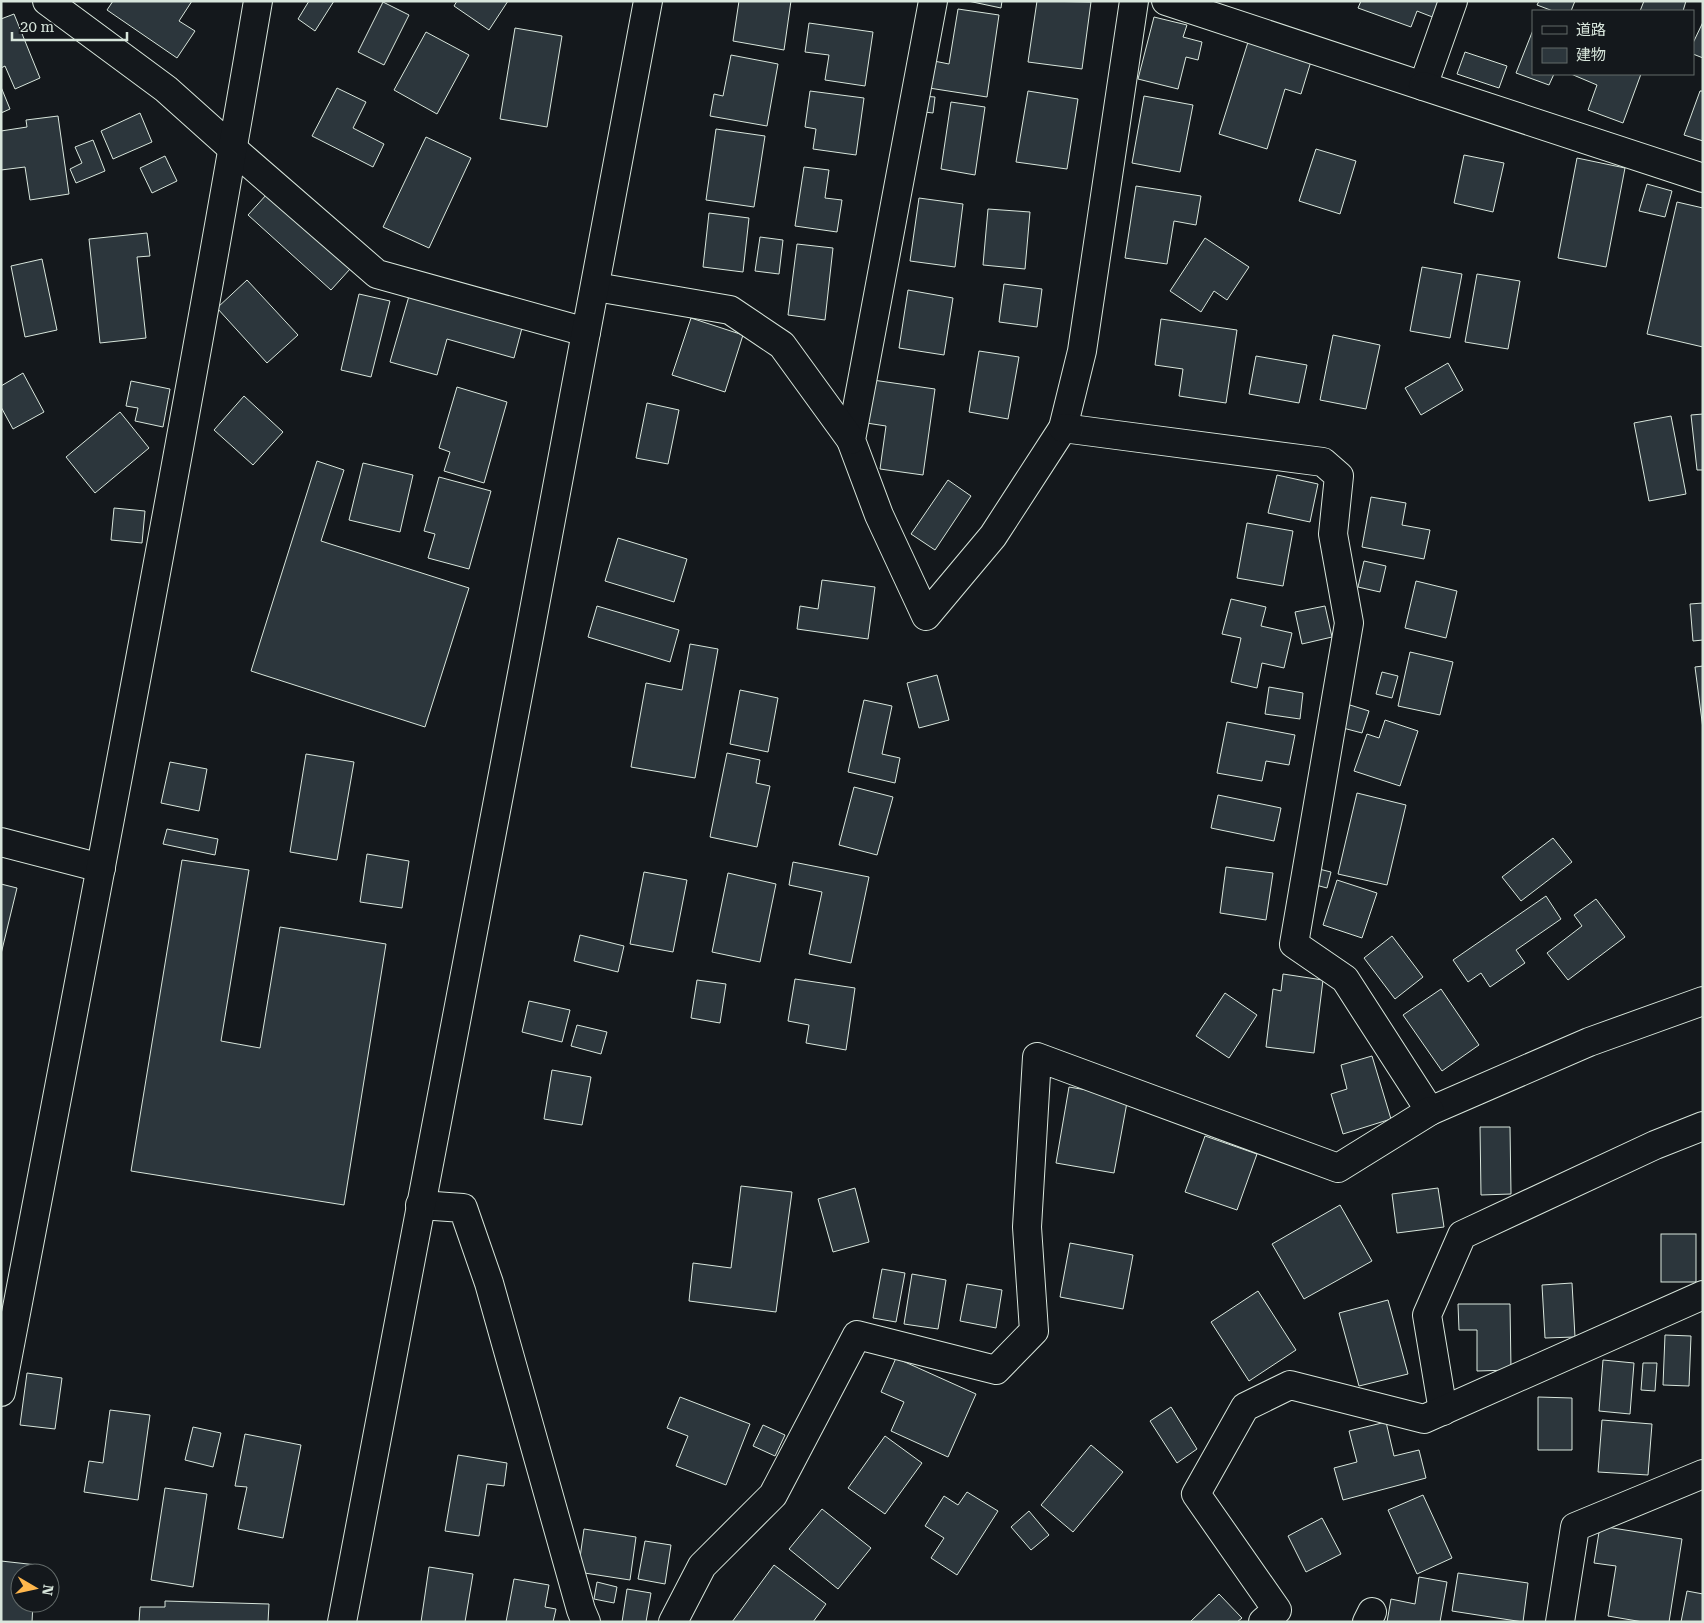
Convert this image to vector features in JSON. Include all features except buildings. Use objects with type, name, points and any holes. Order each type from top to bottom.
[{"type":"street","points":[[47,1],[166,89],[377,274],[586,332]]},
{"type":"street","points":[[1,1392],[101,868],[233,149],[258,1]]},
{"type":"street","points":[[342,1622],[596,287],[648,1]]},
{"type":"street","points":[[851,440],[933,1]]},
{"type":"street","points":[[596,287],[730,310],[782,345],[851,440],[879,515],[926,616],[993,536],[1063,428],[1082,351],[1134,1]]},
{"type":"street","points":[[1166,1],[1703,178]]},
{"type":"street","points":[[1423,86],[1453,1]]},
{"type":"street","points":[[1063,428],[1323,462],[1340,476],[1333,534],[1349,622],[1294,944],[1345,979],[1430,1111]]},
{"type":"street","points":[[1,842],[101,868]]},
{"type":"street","points":[[672,1622],[702,1566],[773,1496],[857,1335],[996,1370],[1034,1331],[1027,1227],[1037,1057],[1338,1168],[1430,1111],[1588,1042],[1703,1001]]},
{"type":"street","points":[[1443,1411],[1426,1315],[1462,1235],[1655,1145],[1703,1126]]},
{"type":"street","points":[[420,1205],[463,1208],[488,1283],[586,1622]]},
{"type":"street","points":[[1263,1622],[1277,1610],[1196,1494],[1245,1407],[1290,1385],[1424,1419],[1703,1295]]},
{"type":"street","points":[[1560,1622],[1575,1527],[1703,1474]]}]
